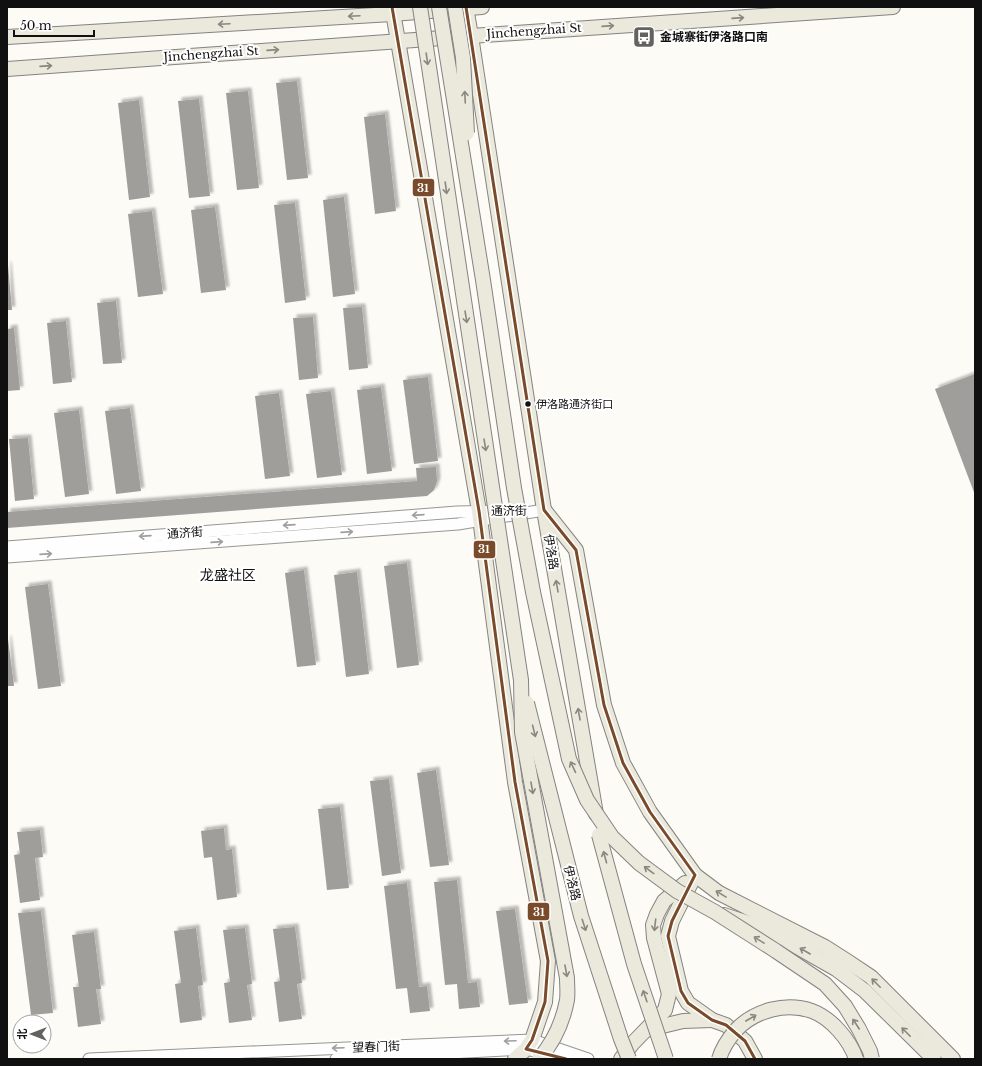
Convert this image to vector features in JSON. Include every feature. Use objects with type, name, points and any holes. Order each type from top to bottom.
[{"type":"main road","points":[[420,7],[521,680],[522,732],[567,978],[567,999],[562,1019],[546,1052],[539,1059]]},
{"type":"main road","points":[[439,7],[484,280],[514,488],[532,592],[569,759],[587,800],[612,837],[645,868],[677,891],[715,912],[825,984],[845,1006],[859,1029],[870,1051],[872,1059]]},
{"type":"main road","points":[[462,7],[463,58],[471,205]]},
{"type":"main road","name":"伊洛路","points":[[462,7],[471,36],[544,510],[599,835],[634,964],[666,1059]]},
{"type":"main road","points":[[7,37],[392,10],[482,7]]},
{"type":"main road","name":"Jinchengzhai St","points":[[7,69],[893,7]]},
{"type":"main road","points":[[392,10],[480,516],[515,782],[548,961],[545,1002],[524,1050]]},
{"type":"main road","points":[[544,510],[576,550],[604,705],[623,763],[650,812],[695,875],[719,893],[825,947],[871,977],[954,1059]]},
{"type":"main road","name":"伊洛路","points":[[521,680],[581,916],[621,1039],[629,1059]]},
{"type":"main road","points":[[695,875],[672,921],[668,936],[681,991],[688,1003],[712,1020],[726,1026],[745,1041],[755,1059]]},
{"type":"main road","points":[[621,1059],[632,1044],[665,1010],[669,994],[654,938],[653,925],[664,901],[695,875]]},
{"type":"main road","points":[[715,912],[751,924],[792,944],[836,970],[865,991],[934,1059]]},
{"type":"main road","points":[[719,1059],[731,1036],[743,1023],[761,1012],[778,1008],[793,1007],[812,1011],[831,1023],[839,1030],[849,1043],[856,1059]]},
{"type":"main road","points":[[646,1030],[682,1021],[712,1020]]},
{"type":"street","name":"通济街","points":[[7,547],[480,516],[544,510]]},
{"type":"street","name":"通济街","points":[[7,557],[458,524],[480,516]]},
{"type":"street","name":"望春门街","points":[[336,1059],[524,1050]]},
{"type":"street","name":"望春门街","points":[[89,1059],[524,1050],[588,1059]]},
{"type":"street","points":[[524,1050],[566,1059]]},
{"type":"building","points":[[297,81],[308,178],[287,180],[276,83]]},
{"type":"building","points":[[248,91],[259,188],[237,190],[226,93]]},
{"type":"building","points":[[199,99],[210,196],[189,198],[178,101]]},
{"type":"building","points":[[139,100],[150,197],[129,200],[118,103]]},
{"type":"building","points":[[385,114],[396,211],[375,214],[364,117]]},
{"type":"building","points":[[344,197],[355,294],[333,297],[323,200]]},
{"type":"building","points":[[295,203],[306,300],[285,303],[274,205]]},
{"type":"building","points":[[215,207],[226,290],[201,293],[191,210]]},
{"type":"building","points":[[152,211],[163,294],[138,297],[128,214]]},
{"type":"building","points":[[8,265],[12,310],[7,310]]},
{"type":"building","points":[[116,301],[122,363],[103,364],[97,303]]},
{"type":"building","points":[[362,307],[368,368],[349,370],[343,308]]},
{"type":"building","points":[[313,317],[318,378],[299,380],[293,318]]},
{"type":"building","points":[[66,321],[72,382],[53,384],[47,323]]},
{"type":"building","points":[[14,328],[20,390],[7,391],[7,329]]},
{"type":"building","points":[[975,374],[975,495],[935,389]]},
{"type":"building","points":[[428,377],[438,461],[414,464],[403,380]]},
{"type":"building","points":[[381,387],[392,471],[367,474],[357,390]]},
{"type":"building","points":[[331,391],[342,475],[317,478],[306,394]]},
{"type":"building","points":[[279,393],[290,476],[265,479],[255,396]]},
{"type":"building","points":[[130,408],[141,491],[116,494],[105,411]]},
{"type":"building","points":[[79,410],[89,494],[65,497],[54,413]]},
{"type":"building","points":[[28,438],[34,499],[15,501],[9,439]]},
{"type":"building","points":[[436,467],[437,481],[434,490],[427,496],[7,528],[7,512],[417,481],[416,468]]},
{"type":"building","points":[[407,563],[419,665],[397,668],[384,566]]},
{"type":"building","points":[[304,570],[316,665],[297,667],[285,573]]},
{"type":"building","points":[[357,572],[369,674],[346,677],[334,575]]},
{"type":"building","points":[[48,584],[61,686],[38,689],[25,587]]},
{"type":"building","points":[[8,639],[14,686],[7,686]]},
{"type":"building","points":[[436,770],[449,865],[430,867],[417,773]]},
{"type":"building","points":[[389,779],[401,873],[382,876],[370,781]]},
{"type":"building","points":[[340,807],[349,888],[327,890],[318,809]]},
{"type":"building","points":[[224,828],[226,850],[232,849],[237,897],[217,900],[212,857],[204,858],[201,831]]},
{"type":"building","points":[[40,830],[43,857],[35,858],[40,900],[20,903],[14,855],[20,854],[17,832]]},
{"type":"building","points":[[457,880],[468,983],[477,982],[480,1007],[459,1009],[457,984],[445,985],[434,882]]},
{"type":"building","points":[[407,883],[419,987],[427,986],[430,1011],[410,1013],[407,988],[396,989],[384,886]]},
{"type":"building","points":[[515,909],[528,1003],[509,1005],[496,911]]},
{"type":"building","points":[[41,911],[53,1013],[31,1014],[18,913]]},
{"type":"building","points":[[295,927],[302,983],[297,984],[302,1019],[279,1022],[274,982],[280,981],[273,929]]},
{"type":"building","points":[[196,928],[203,985],[198,986],[202,1020],[180,1023],[175,984],[181,983],[174,931]]},
{"type":"building","points":[[245,928],[252,984],[247,985],[252,1020],[229,1023],[224,983],[230,982],[223,930]]},
{"type":"building","points":[[94,932],[101,989],[96,989],[101,1024],[78,1027],[73,987],[79,987],[72,935]]},
{"type":"transit line","name":"31","points":[[392,7],[479,511],[515,782],[548,961],[545,1002],[532,1040],[526,1049],[566,1059]]},
{"type":"transit line","name":"31","points":[[466,7],[544,510],[576,550],[604,705],[623,763],[650,812],[695,875],[672,921],[668,936],[681,991],[688,1003],[712,1020],[726,1025],[745,1041],[755,1059]]},
{"type":"place","name":"金城寨街伊洛路口南","points":[[644,37]]},
{"type":"place","name":"伊洛路通济街口","points":[[528,404]]},
{"type":"district","name":"龙盛社区","points":[[228,575]]}]
